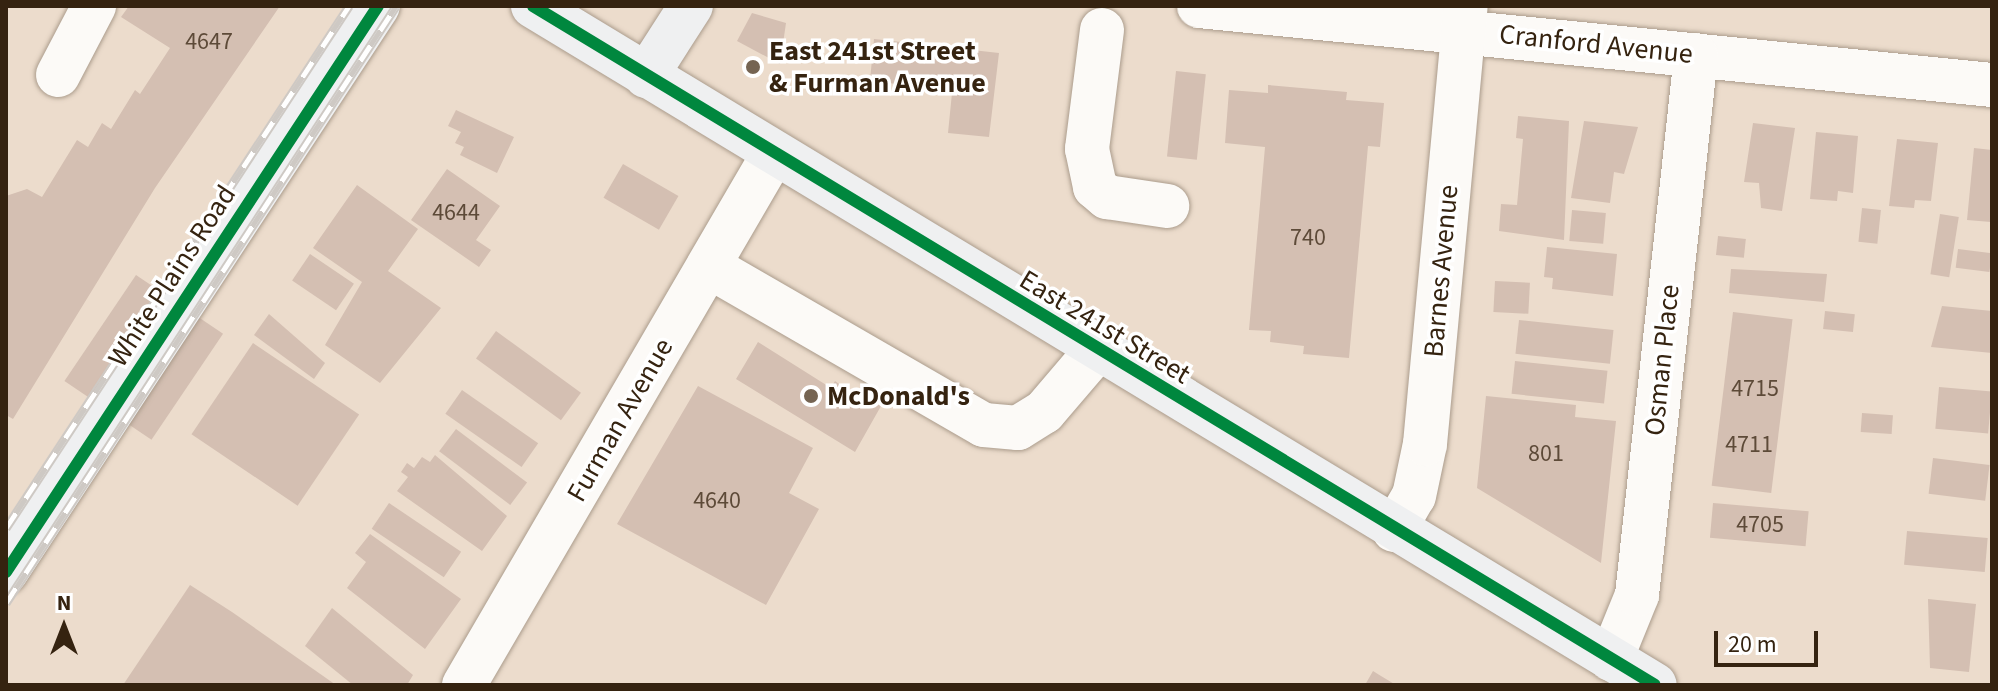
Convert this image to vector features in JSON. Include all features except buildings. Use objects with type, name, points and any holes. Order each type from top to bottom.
[{"type":"main road","name":"White Plains Road","points":[[6,572],[378,6]]},
{"type":"main road","name":"East 241st Street","points":[[533,6],[1394,530],[1655,685]]},
{"type":"main road","points":[[646,76],[691,6]]},
{"type":"street","points":[[58,75],[94,6]]},
{"type":"street","name":"Cranford Avenue","points":[[1199,6],[1464,18],[1696,55],[1992,85]]},
{"type":"street","name":"Barnes Avenue","points":[[1394,530],[1414,496],[1425,444],[1464,18]]},
{"type":"street","points":[[1102,30],[1087,149],[1095,187],[1107,197],[1167,206]]},
{"type":"street","name":"Osman Place","points":[[1611,659],[1637,595],[1696,55]]},
{"type":"street","name":"Furman Avenue","points":[[464,685],[774,153]]},
{"type":"street","points":[[710,267],[984,425],[1018,428],[1044,412],[1097,350]]},
{"type":"railway","points":[[6,528],[349,6]]},
{"type":"railway","points":[[6,603],[396,6]]},
{"type":"cycle path","points":[[6,572],[378,6]]},
{"type":"cycle path","points":[[533,6],[1655,685]]},
{"type":"place","name":"East 241st Street & Furman Avenue","points":[[753,67]]},
{"type":"place","name":"McDonald's","points":[[811,396]]}]
